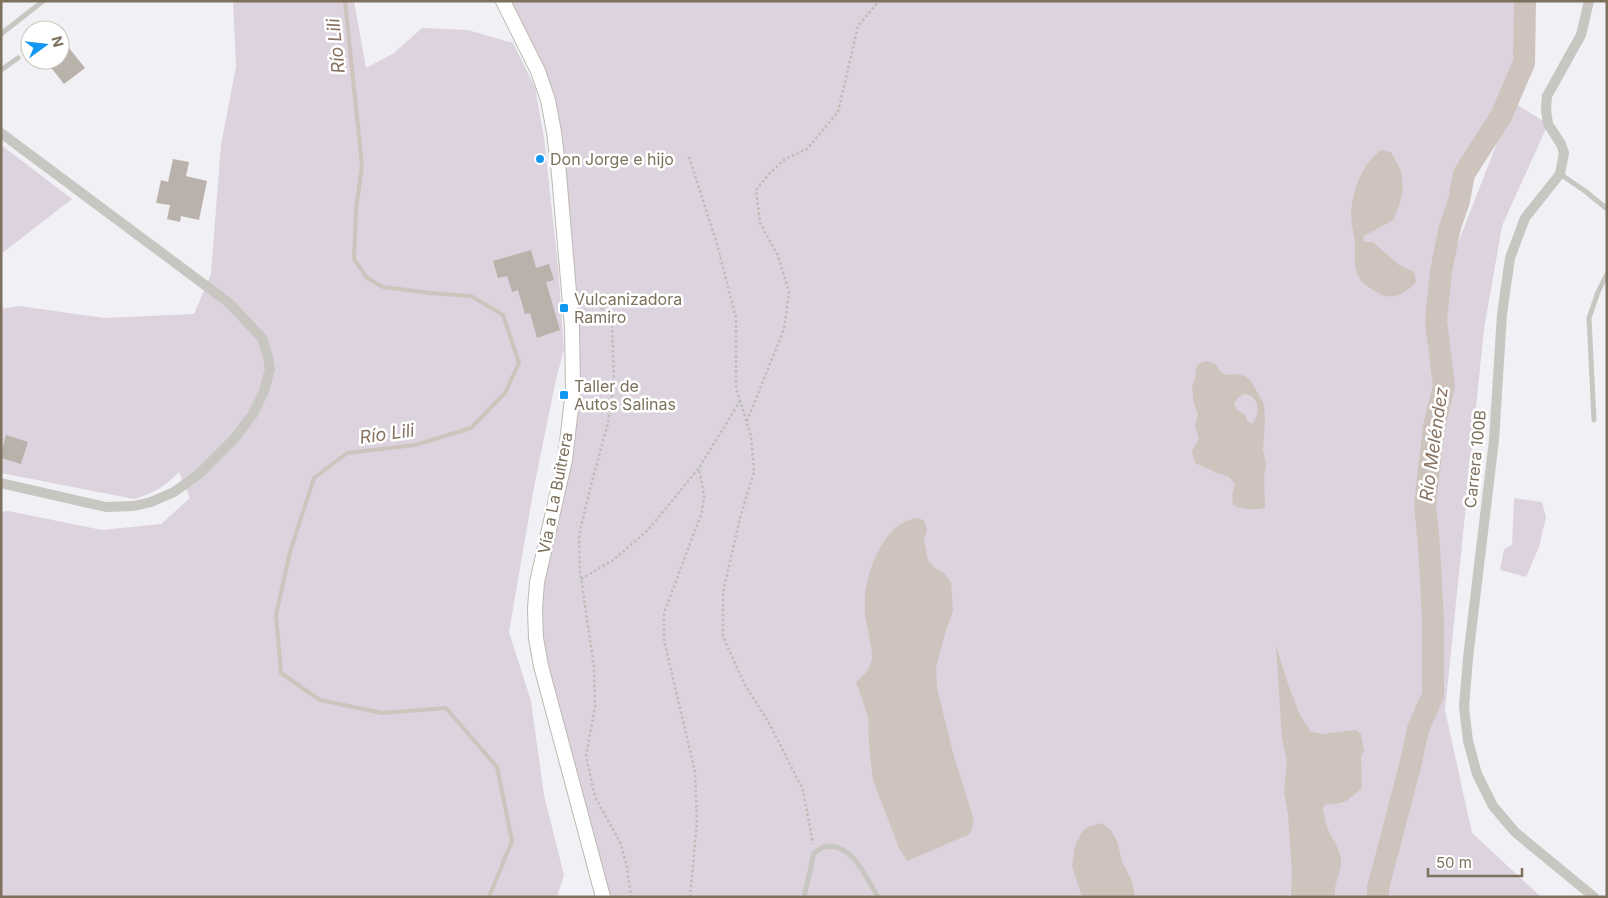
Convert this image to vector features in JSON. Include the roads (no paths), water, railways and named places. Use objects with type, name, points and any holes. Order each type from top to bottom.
[{"type":"street","name":"Vía a La Buitrera","points":[[503,1],[538,71],[548,100],[558,165],[572,327],[573,390],[565,460],[537,582],[535,609],[536,638],[541,666],[603,897]]},
{"type":"street","points":[[1560,174],[1564,153],[1548,124],[1547,96],[1581,35],[1589,1]]},
{"type":"street","points":[[1,133],[229,303],[262,338],[270,369],[264,391],[253,414],[235,438],[199,474],[174,492],[151,502],[134,506],[106,507],[1,483]]},
{"type":"street","name":"Carrera 100B","points":[[1560,174],[1525,218],[1510,258],[1502,314],[1494,440],[1464,707],[1468,741],[1477,774],[1493,806],[1515,832],[1594,897]]},
{"type":"lane","points":[[1,34],[43,1]]},
{"type":"lane","points":[[1,70],[18,58]]},
{"type":"lane","points":[[1560,174],[1607,209]]},
{"type":"lane","points":[[1594,420],[1589,318],[1598,292],[1607,274]]},
{"type":"lane","points":[[804,897],[814,853],[825,847],[838,847],[849,854],[857,862],[878,897]]},
{"type":"waterway","name":"Río Lili","points":[[345,1],[362,166],[356,209],[354,259],[367,278],[383,287],[471,296],[503,315],[519,363],[505,393],[471,428],[415,445],[347,453],[314,478],[290,552],[276,615],[281,673],[320,700],[382,713],[446,708],[497,767],[512,841],[489,897]]},
{"type":"waterway","name":"Río Meléndez","points":[[1378,897],[1378,888],[1418,729],[1433,695],[1433,621],[1425,505],[1434,426],[1444,386],[1436,321],[1441,271],[1464,174],[1501,116],[1524,63],[1525,1]]},
{"type":"place","name":"Don Jorge e hijo","points":[[540,159]]},
{"type":"place","name":"Vulcanizadora Ramiro","points":[[564,308]]},
{"type":"place","name":"Taller de Autos Salinas","points":[[564,395]]}]
